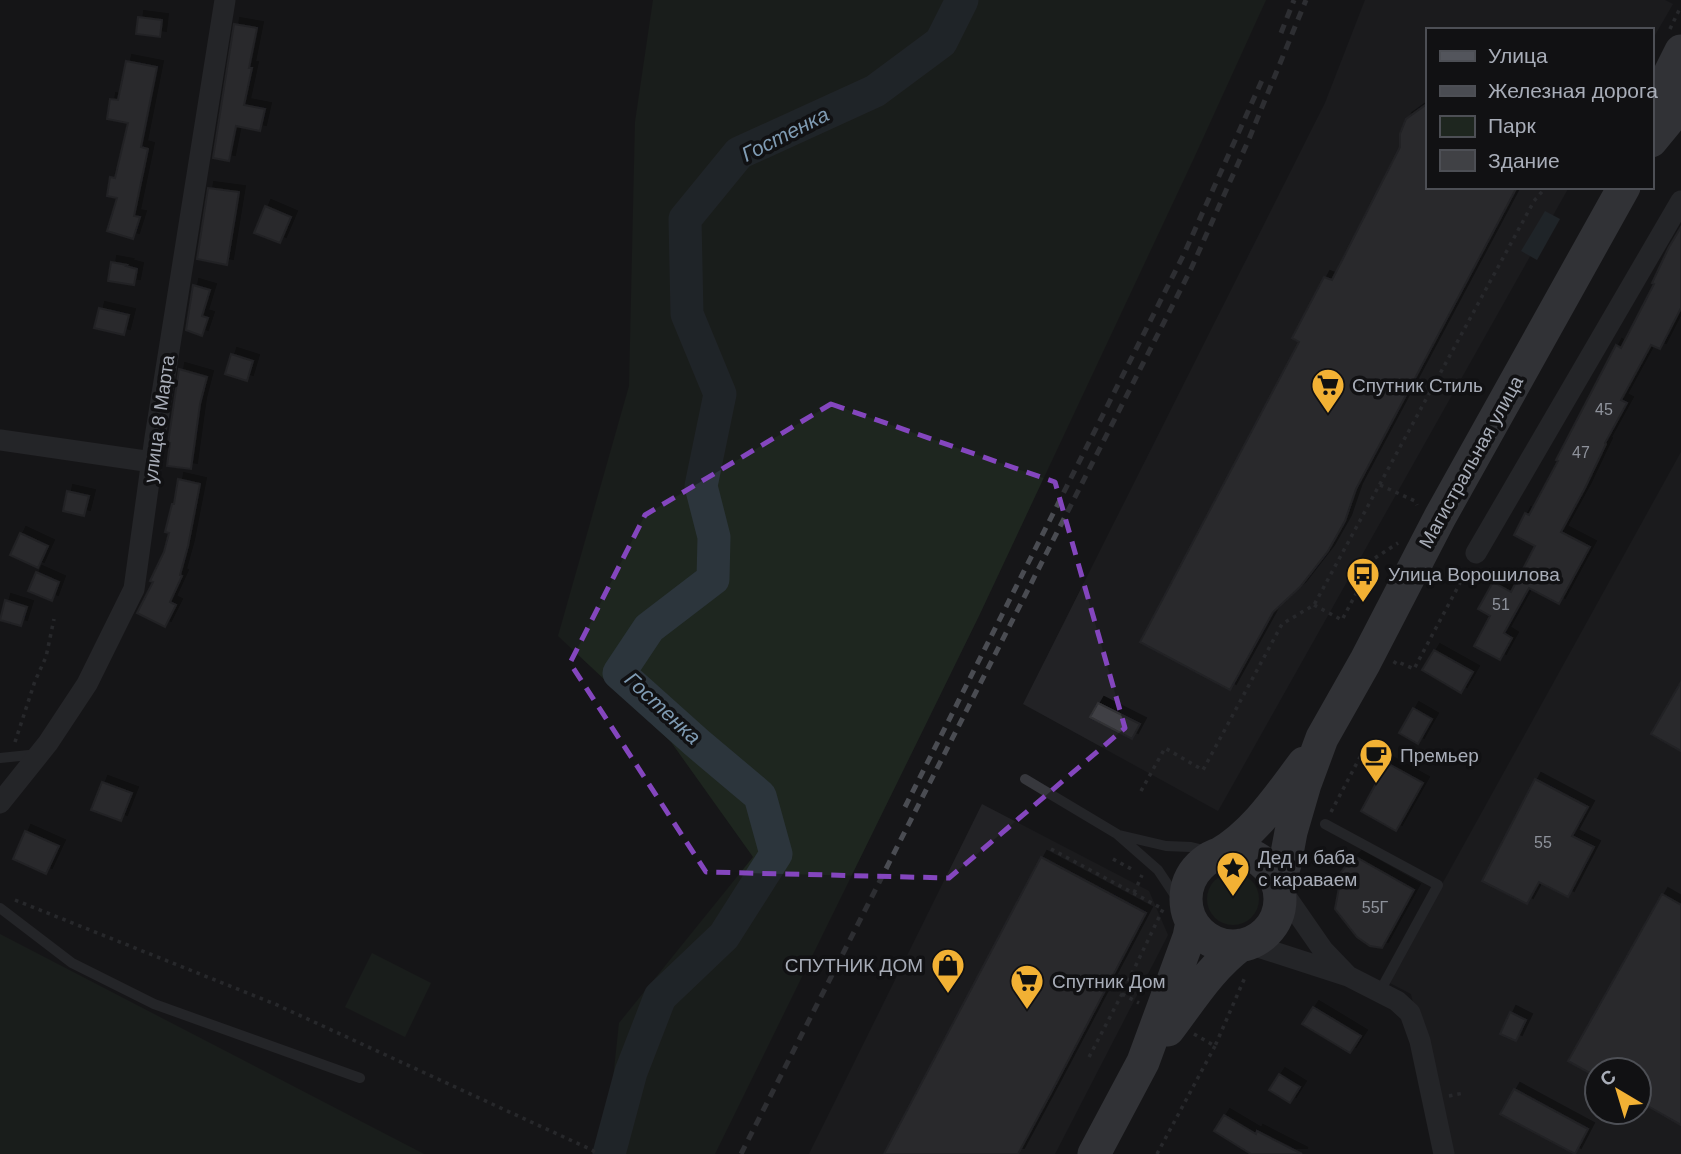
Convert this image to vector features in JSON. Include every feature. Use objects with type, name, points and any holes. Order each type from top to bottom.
[{"type":"main road","points":[[1653,107],[1681,51]]},
{"type":"main road","points":[[1653,139],[1669,119],[1681,95]]},
{"type":"main road","name":"Магистральная улица","points":[[1094,1154],[1167,1019],[1189,937],[1190,919],[1186,895],[1191,876],[1204,861],[1233,846],[1265,814],[1322,738],[1440,517],[1623,189]]},
{"type":"main road","name":"Магистральная улица","points":[[1167,1019],[1188,1002],[1226,957],[1246,953],[1268,932],[1275,921],[1281,898],[1279,886],[1292,832],[1305,784],[1322,738]]},
{"type":"main road","points":[[1219,854],[1232,851],[1252,855],[1268,867],[1279,886]]},
{"type":"main road","points":[[1190,919],[1205,937],[1213,942],[1246,953]]},
{"type":"street","name":"улица 8 Марта","points":[[0,803],[39,754],[87,684],[134,589],[225,0]]},
{"type":"street","points":[[1476,552],[1681,201]]},
{"type":"street","points":[[0,440],[152,462]]},
{"type":"street","points":[[1279,886],[1323,950],[1348,976]]},
{"type":"street","points":[[1246,953],[1348,976],[1396,1002],[1409,1013],[1417,1030],[1444,1154]]},
{"type":"lane","points":[[5,758],[39,754]]},
{"type":"lane","points":[[1025,779],[1116,834],[1158,870],[1190,919]]},
{"type":"lane","points":[[1325,824],[1438,886],[1379,993]]},
{"type":"lane","points":[[1116,834],[1166,846],[1191,847],[1219,854]]},
{"type":"lane","points":[[0,908],[72,963],[154,1004],[360,1078]]},
{"type":"path","points":[[1141,791],[1165,748],[1203,770],[1282,624],[1314,605],[1534,201],[1544,189]]},
{"type":"path","points":[[1380,485],[1415,501],[1417,505]]},
{"type":"path","points":[[1392,668],[1396,661],[1413,669],[1476,552]]},
{"type":"path","points":[[5,758],[46,657],[54,619]]},
{"type":"path","points":[[1325,824],[1368,742]]},
{"type":"path","points":[[1051,849],[1163,909],[1088,1059]]},
{"type":"path","points":[[1113,859],[1142,875],[1133,893]]},
{"type":"path","points":[[12,899],[275,1004],[597,1154]]},
{"type":"path","points":[[1157,1154],[1215,1046],[1246,953]]},
{"type":"path","points":[[1122,994],[1215,1046]]},
{"type":"path","points":[[1432,1098],[1464,1093]]},
{"type":"highlighted area","points":[[831,404],[1055,482],[1125,728],[949,878],[706,872],[570,663],[645,515]]},
{"type":"shaded area","points":[[1365,0],[1665,0],[1673,4],[1653,39],[1653,28],[1426,28],[1426,189],[1568,189],[1218,811],[1023,704],[1325,103]]},
{"type":"shaded area","points":[[1545,211],[1560,219],[1537,260],[1521,251]]},
{"type":"shaded area","points":[[1681,452],[1681,1154],[1450,1154],[1411,994],[1388,982]]},
{"type":"shaded area","points":[[982,804],[1149,891],[1168,935],[1055,1154],[809,1154]]},
{"type":"green space","points":[[653,0],[1266,0],[979,616],[715,1154],[605,1154],[619,1023],[753,857],[671,742],[558,636],[629,386],[635,122]]},
{"type":"green space","points":[[1233,873],[1243,875],[1251,881],[1257,889],[1257,909],[1251,917],[1243,923],[1233,925],[1223,923],[1215,917],[1209,909],[1207,899],[1209,889],[1215,881],[1223,875]]},
{"type":"green space","points":[[0,934],[424,1154],[0,1154]]},
{"type":"green space","points":[[372,953],[431,983],[405,1037],[345,1007]]},
{"type":"building","points":[[138,17],[162,20],[160,37],[136,34]]},
{"type":"building","points":[[234,24],[257,28],[244,105],[265,109],[260,131],[236,126],[229,161],[213,158]]},
{"type":"building","points":[[126,61],[157,67],[141,147],[148,149],[134,216],[140,217],[133,239],[107,231],[117,198],[107,196],[110,177],[115,178],[128,123],[107,119],[110,99],[118,100]]},
{"type":"building","name":"Спутник Стиль","points":[[1426,105],[1426,189],[1516,189],[1356,489],[1345,521],[1328,551],[1300,587],[1273,612],[1230,690],[1140,642],[1299,342],[1292,338],[1324,277],[1332,280],[1400,147],[1400,134],[1406,119]]},
{"type":"building","points":[[208,188],[239,192],[227,265],[197,259]]},
{"type":"building","points":[[265,206],[291,217],[280,243],[254,233]]},
{"type":"building","points":[[1681,227],[1681,308],[1660,349],[1651,345],[1621,400],[1627,403],[1561,532],[1590,547],[1559,604],[1529,588],[1504,633],[1512,638],[1500,660],[1474,646],[1490,616],[1478,609],[1493,582],[1511,592],[1535,546],[1514,535],[1525,513],[1529,515],[1558,461],[1556,460],[1616,345],[1621,348]]},
{"type":"building","points":[[111,262],[137,269],[134,285],[108,281]]},
{"type":"building","points":[[193,285],[210,290],[202,316],[208,318],[202,336],[186,330]]},
{"type":"building","points":[[99,308],[129,315],[124,335],[94,328]]},
{"type":"building","points":[[231,354],[253,361],[247,381],[225,374]]},
{"type":"building","points":[[179,369],[207,377],[200,404],[191,469],[167,466]]},
{"type":"building","points":[[178,479],[200,484],[180,575],[182,576],[170,602],[176,605],[165,627],[137,613],[164,552],[169,533],[165,532]]},
{"type":"building","points":[[67,491],[89,496],[84,516],[63,511]]},
{"type":"building","points":[[20,533],[48,546],[38,568],[10,555]]},
{"type":"building","points":[[36,572],[59,582],[52,601],[28,591]]},
{"type":"building","points":[[5,600],[27,607],[21,626],[0,620]]},
{"type":"building","points":[[1434,650],[1473,672],[1461,693],[1422,670]]},
{"type":"building","points":[[1681,682],[1681,751],[1651,734]]},
{"type":"building","points":[[1098,703],[1140,724],[1132,739],[1090,717]]},
{"type":"building","points":[[1413,708],[1432,719],[1418,744],[1399,733]]},
{"type":"building","points":[[1387,763],[1423,783],[1396,831],[1361,811]]},
{"type":"building","points":[[1535,779],[1588,807],[1572,836],[1594,847],[1568,897],[1539,882],[1527,904],[1482,881]]},
{"type":"building","points":[[102,782],[132,793],[121,821],[91,810]]},
{"type":"building","points":[[25,831],[59,846],[46,874],[13,859]]},
{"type":"building","name":"Спутник Дом","points":[[1041,857],[1146,913],[1052,1091],[1018,1154],[884,1154]]},
{"type":"building","points":[[1356,857],[1414,890],[1382,948],[1370,946],[1357,937],[1335,909],[1340,882],[1337,878]]},
{"type":"building","points":[[1662,894],[1681,905],[1681,1125],[1653,1109],[1653,1056],[1583,1056],[1583,1069],[1568,1061]]},
{"type":"building","points":[[1313,1007],[1361,1036],[1350,1053],[1302,1024]]},
{"type":"building","points":[[1510,1012],[1526,1020],[1516,1041],[1500,1034]]},
{"type":"building","points":[[1279,1074],[1300,1087],[1290,1103],[1269,1090]]},
{"type":"building","points":[[1514,1089],[1588,1129],[1575,1154],[1500,1114]]},
{"type":"building","points":[[1224,1115],[1256,1134],[1257,1131],[1302,1154],[1251,1154],[1214,1131]]},
{"type":"waterway","name":"Гостенка","points":[[609,1154],[631,1072],[660,997],[724,936],[776,854],[760,796],[619,673],[649,628],[713,579],[714,537],[701,486],[720,394],[687,314],[685,219],[739,153],[875,91],[941,42],[962,0]]},
{"type":"railway","points":[[1281,33],[1294,0]]},
{"type":"railway","points":[[741,1154],[1191,269],[1249,139],[1306,0]]},
{"type":"railway","points":[[905,807],[1184,254],[1263,78]]},
{"type":"place","name":"Спутник Стиль","points":[[1328,415]]},
{"type":"place","name":"Улица Ворошилова","points":[[1363,604]]},
{"type":"place","name":"Премьер","points":[[1376,785]]},
{"type":"place","name":"Дед и баба с караваем","points":[[1233,898]]},
{"type":"place","name":"СПУТНИК ДОМ","points":[[948,995]]},
{"type":"place","name":"Спутник Дом","points":[[1027,1011]]}]
